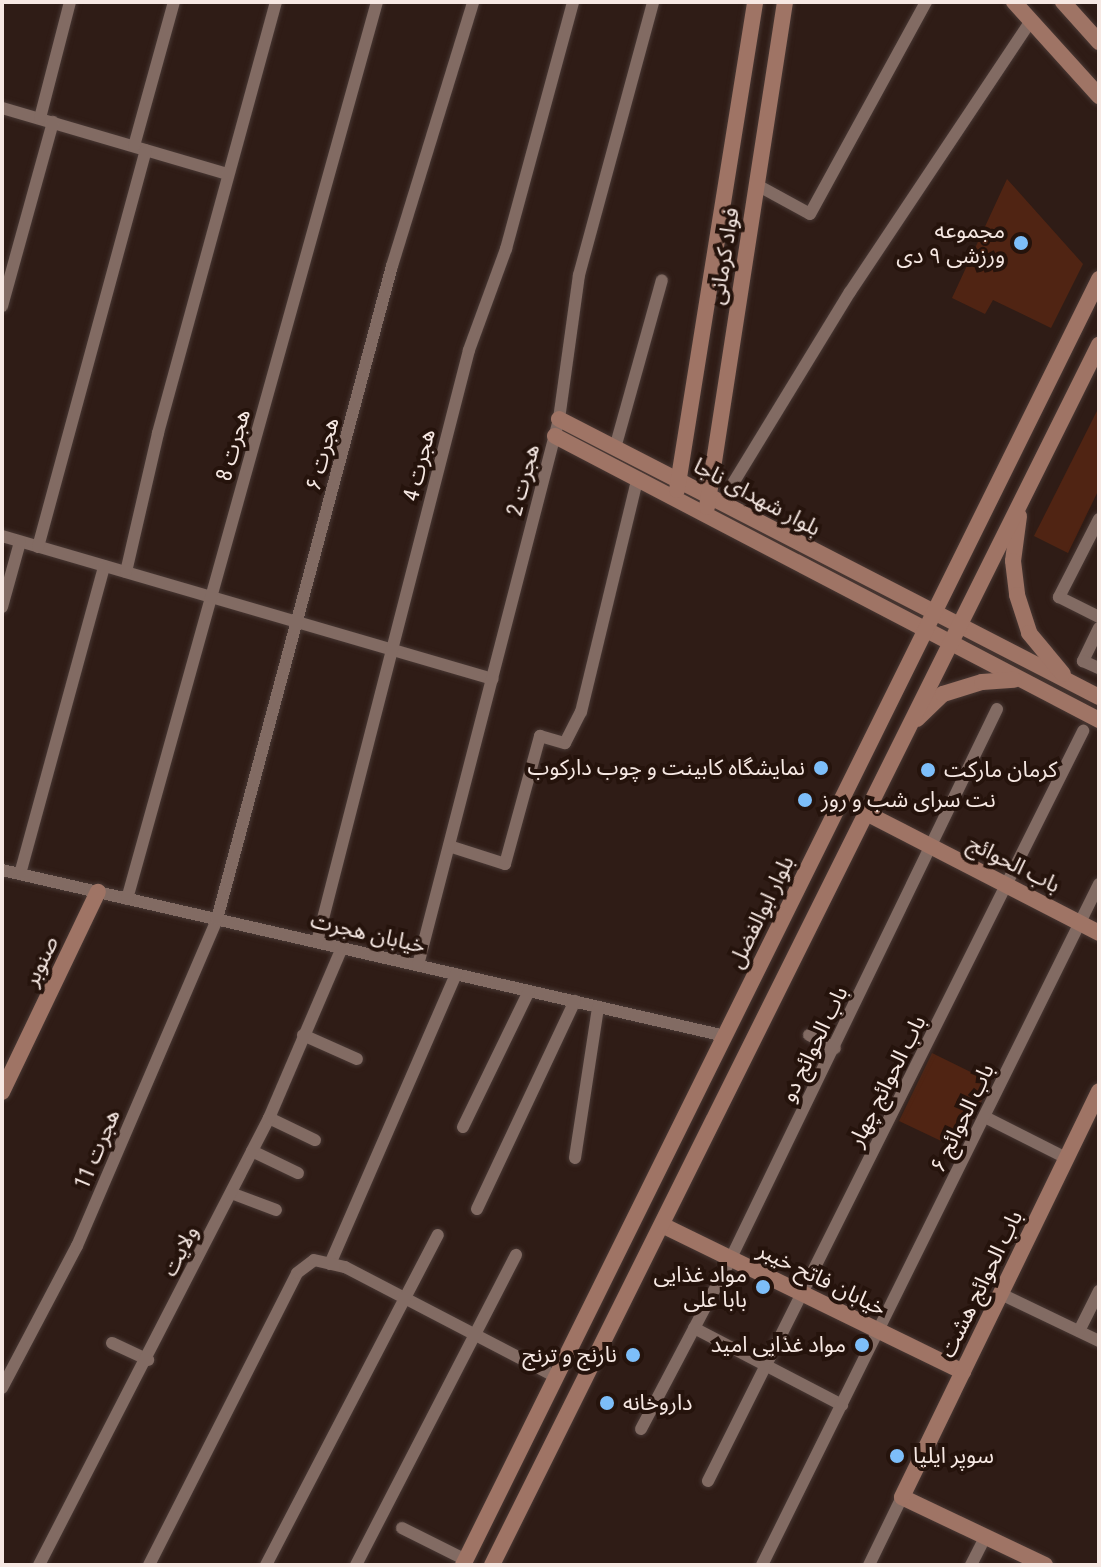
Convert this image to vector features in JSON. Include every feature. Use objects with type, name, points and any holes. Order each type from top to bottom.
[{"type":"main road","name":"فواد کرمانی","points":[[676,500],[755,2]]},
{"type":"main road","name":"فواد کرمانی","points":[[706,516],[715,500],[785,2]]},
{"type":"main road","points":[[1014,2],[1099,96]]},
{"type":"main road","points":[[1063,2],[1098,40]]},
{"type":"main road","name":"بلوار ابوالفضل","points":[[464,1562],[1099,279]]},
{"type":"main road","points":[[492,1565],[1099,345]]},
{"type":"main road","name":"بلوار شهدای ناجا","points":[[559,419],[1099,697]]},
{"type":"main road","name":"بلوار شهدای ناجا","points":[[555,436],[924,633],[1099,720]]},
{"type":"main road","points":[[1021,501],[1013,561],[1017,595],[1029,633],[1072,684]]},
{"type":"main road","points":[[910,725],[943,694],[982,682],[1018,680]]},
{"type":"main road","name":"باب الحوائج","points":[[866,813],[1099,933]]},
{"type":"main road","name":"صنوبر","points":[[2,1092],[98,892]]},
{"type":"main road","name":"باب الحوائج هشت","points":[[902,1497],[1099,1091]]},
{"type":"main road","name":"خیابان فاتح خیبر","points":[[662,1225],[963,1372]]},
{"type":"main road","points":[[902,1497],[1045,1565]]},
{"type":"main road","points":[[485,1521],[508,1533]]},
{"type":"street","points":[[40,118],[70,2]]},
{"type":"street","points":[[38,547],[174,2]]},
{"type":"street","points":[[126,572],[228,174],[276,2]]},
{"type":"street","name":"هجرت 8","points":[[127,899],[377,2]]},
{"type":"street","name":"هجرت ۶","points":[[217,919],[392,266],[473,2]]},
{"type":"street","name":"هجرت 4","points":[[317,942],[469,350],[506,249],[573,2]]},
{"type":"street","name":"هجرت 2","points":[[418,965],[555,436],[579,275],[653,2]]},
{"type":"street","points":[[757,185],[810,214],[926,2]]},
{"type":"street","points":[[715,500],[1031,21]]},
{"type":"street","points":[[2,108],[228,174]]},
{"type":"street","points":[[2,306],[53,122]]},
{"type":"street","points":[[615,448],[662,280]]},
{"type":"street","points":[[449,846],[505,864],[540,736],[565,743],[581,712],[637,480]]},
{"type":"street","points":[[1099,519],[1059,597],[1099,617]]},
{"type":"street","points":[[2,536],[493,679]]},
{"type":"street","points":[[2,607],[20,542]]},
{"type":"street","points":[[20,874],[104,566]]},
{"type":"street","points":[[1099,628],[1083,661],[1099,668]]},
{"type":"street","name":"باب الحوائج دو","points":[[641,1429],[731,1258],[934,848],[997,709]]},
{"type":"street","name":"باب الحوائج چهار","points":[[708,1481],[1083,731]]},
{"type":"street","name":"خیابان هجرت","points":[[2,870],[725,1036]]},
{"type":"street","name":"باب الحوائج ۶","points":[[766,1564],[1099,884]]},
{"type":"street","name":"هجرت 11","points":[[2,1388],[77,1246],[217,919]]},
{"type":"street","name":"ولایت","points":[[39,1565],[148,1360],[269,1118],[342,948]]},
{"type":"street","points":[[330,1264],[456,974]]},
{"type":"street","points":[[463,1127],[529,991]]},
{"type":"street","points":[[477,1209],[575,1001]]},
{"type":"street","points":[[575,1158],[598,1007]]},
{"type":"street","points":[[303,1035],[357,1059]]},
{"type":"street","points":[[809,1035],[835,1048]]},
{"type":"street","points":[[985,1117],[1066,1158]]},
{"type":"street","points":[[269,1118],[315,1140]]},
{"type":"street","points":[[252,1151],[298,1173]]},
{"type":"street","points":[[231,1193],[276,1210]]},
{"type":"street","points":[[266,1565],[438,1235]]},
{"type":"street","points":[[356,1565],[516,1255]]},
{"type":"street","points":[[149,1565],[297,1273],[314,1260],[330,1264],[405,1299],[556,1377]]},
{"type":"street","points":[[1079,1331],[1099,1291]]},
{"type":"street","points":[[1001,1294],[1099,1341]]},
{"type":"street","points":[[694,1328],[842,1405]]},
{"type":"street","points":[[112,1343],[148,1360]]},
{"type":"street","points":[[869,1565],[902,1497]]},
{"type":"street","points":[[402,1528],[464,1562]]},
{"type":"street","points":[[971,1565],[985,1537]]},
{"type":"shaded area","name":"مجموعه ورزشی ۹ دی","points":[[1007,179],[1083,264],[1051,328],[993,300],[985,314],[952,298]]},
{"type":"shaded area","points":[[1099,407],[1099,489],[1068,553],[1034,536]]},
{"type":"shaded area","points":[[932,1053],[991,1082],[958,1149],[899,1121]]},
{"type":"place","name":"مجموعه ورزشی ۹ دی","points":[[1021,243]]},
{"type":"place","name":"نمایشگاه کابینت و چوب دارکوب","points":[[821,768]]},
{"type":"place","name":"کرمان مارکت","points":[[928,770]]},
{"type":"place","name":"نت سرای شب و روز","points":[[805,800]]},
{"type":"place","name":"مواد غذایی بابا علی","points":[[763,1287]]},
{"type":"place","name":"مواد غذایی امید","points":[[862,1345]]},
{"type":"place","name":"نارنج و ترنج","points":[[633,1355]]},
{"type":"place","name":"داروخانه","points":[[607,1403]]},
{"type":"place","name":"سوپر ایلیا","points":[[897,1456]]}]
